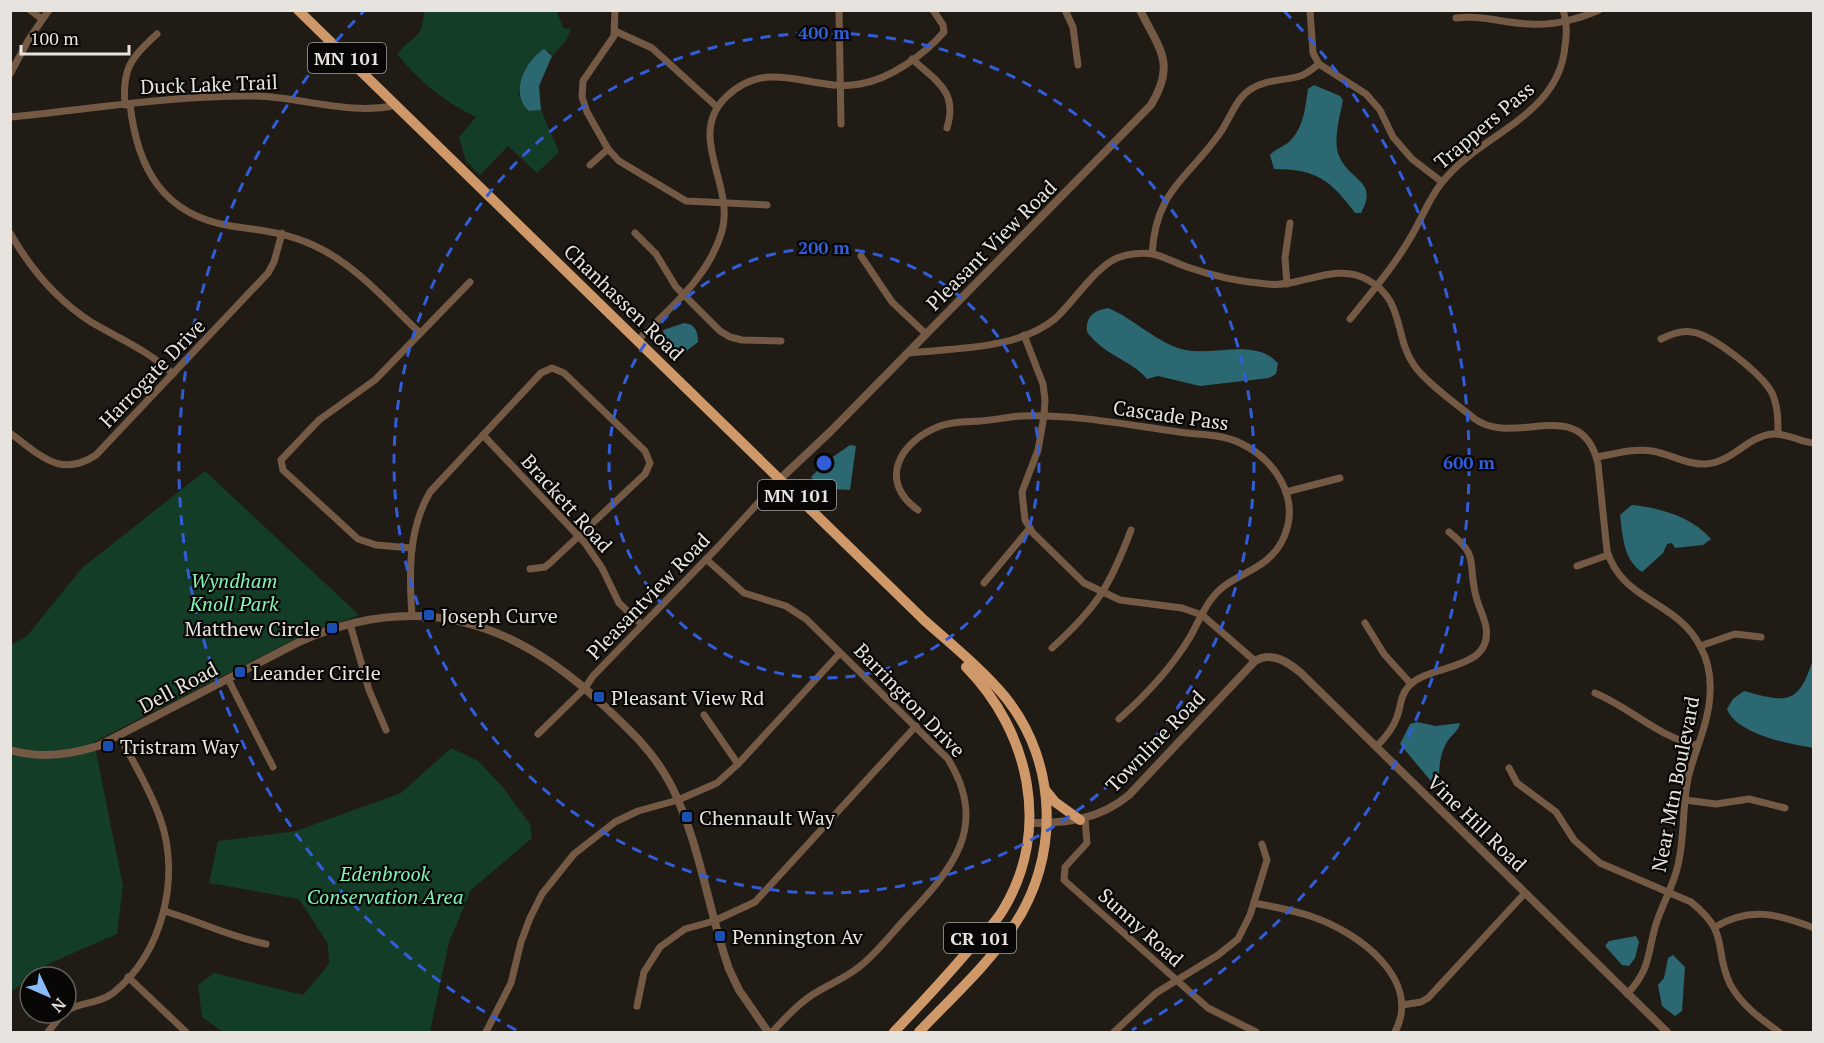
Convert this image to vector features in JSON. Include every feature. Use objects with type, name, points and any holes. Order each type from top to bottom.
[{"type":"main road","name":"Chanhassen Road","points":[[298,10],[924,620]]},
{"type":"main road","name":"MN 101","points":[[924,620],[987,678],[1007,700],[1034,746],[1045,789],[1047,823]]},
{"type":"main road","name":"MN 101","points":[[924,620],[987,692],[1009,725],[1024,763],[1029,823]]},
{"type":"main road","points":[[1045,789],[1055,802],[1082,820]]},
{"type":"main road","name":"CR 101","points":[[894,1032],[1003,910],[1022,863],[1029,823]]},
{"type":"main road","name":"CR 101","points":[[919,1032],[998,946],[1025,908],[1043,859],[1047,823]]},
{"type":"street","points":[[30,10],[42,19]]},
{"type":"street","points":[[10,74],[49,10]]},
{"type":"street","points":[[615,10],[615,31],[607,49],[584,81],[583,89],[587,112],[608,149],[619,161],[686,201],[767,205]]},
{"type":"street","points":[[839,10],[841,124]]},
{"type":"street","points":[[638,341],[684,295],[706,269],[717,246],[723,228],[724,203],[718,170],[709,149],[710,129],[717,107],[727,95],[747,82],[767,75],[859,85],[888,76],[944,32],[943,25],[933,10]]},
{"type":"street","points":[[1065,10],[1073,27],[1078,65]]},
{"type":"street","name":"Pleasant View Road","points":[[780,479],[831,431],[1151,105],[1166,72],[1164,61],[1140,10]]},
{"type":"street","points":[[1310,10],[1313,53],[1319,64],[1366,94],[1380,110],[1393,137],[1412,159],[1442,182]]},
{"type":"street","name":"Trappers Pass","points":[[1350,319],[1395,263],[1442,182],[1457,164],[1512,126],[1548,93],[1559,74],[1564,58],[1566,20],[1563,10]]},
{"type":"street","points":[[1456,18],[1481,15],[1532,25],[1566,20],[1599,10]]},
{"type":"street","points":[[615,31],[652,48],[717,107]]},
{"type":"street","points":[[157,34],[139,51],[126,70],[124,80],[136,145],[152,179],[164,193],[187,210],[212,221],[282,233],[315,245],[342,261],[420,333]]},
{"type":"street","points":[[912,58],[950,98],[951,115],[947,128]]},
{"type":"street","points":[[1152,254],[1154,232],[1170,190],[1215,140],[1239,101],[1251,89],[1274,80],[1301,76],[1319,64]]},
{"type":"street","name":"Duck Lake Trail","points":[[10,117],[128,104],[257,96],[379,109],[396,105]]},
{"type":"street","points":[[590,165],[608,149]]},
{"type":"street","points":[[1287,284],[1285,258],[1290,223]]},
{"type":"street","points":[[10,233],[32,266],[68,304],[111,333],[146,351],[173,375]]},
{"type":"street","name":"Harrogate Drive","points":[[10,433],[46,460],[66,466],[77,465],[96,455],[268,273],[274,262],[282,233]]},
{"type":"street","points":[[635,233],[656,254],[684,295],[730,337],[781,341]]},
{"type":"street","points":[[907,353],[983,345],[1038,331],[1053,320],[1116,258],[1130,254],[1152,254],[1228,279],[1269,285],[1287,284],[1336,272],[1354,274],[1377,286],[1391,302],[1413,365],[1475,419],[1494,428],[1550,425],[1572,429],[1590,443],[1597,457],[1635,450],[1651,451],[1694,464],[1707,464],[1732,456],[1761,436],[1778,434],[1814,443]]},
{"type":"street","points":[[861,256],[892,302],[926,334]]},
{"type":"street","points":[[411,548],[376,545],[358,539],[283,470],[281,460],[319,420],[375,380],[470,282]]},
{"type":"street","points":[[1661,339],[1681,331],[1702,334],[1755,372],[1768,388],[1777,406],[1778,434]]},
{"type":"street","points":[[1024,335],[1043,384],[1044,416],[1038,450],[1022,492],[1021,506],[1030,528],[1084,583],[1120,600],[1182,608],[1202,615],[1255,661]]},
{"type":"street","points":[[412,616],[411,548],[415,523],[430,492],[541,373],[552,368],[564,373],[645,451],[650,463],[645,474],[579,537],[544,567],[530,569]]},
{"type":"street","name":"Cascade Pass","points":[[918,510],[904,500],[897,489],[895,476],[902,457],[926,433],[955,422],[1044,416],[1106,422],[1236,441],[1270,464],[1286,492],[1289,515],[1284,536],[1275,553],[1260,567],[1218,591],[1159,680],[1119,719]]},
{"type":"street","name":"Brackett Road","points":[[483,435],[579,537],[598,561],[620,603],[642,625]]},
{"type":"street","name":"Near Mtn Boulevard","points":[[1597,457],[1608,555],[1618,576],[1628,586],[1679,618],[1700,646],[1706,660],[1710,693],[1708,710],[1696,745],[1685,800],[1678,867],[1656,924],[1648,966],[1643,976],[1627,994]]},
{"type":"street","points":[[1286,492],[1340,478]]},
{"type":"street","name":"Pleasantview Road","points":[[538,734],[585,688],[780,479]]},
{"type":"street","points":[[984,583],[1030,528]]},
{"type":"street","points":[[1052,648],[1073,629],[1104,593],[1131,530]]},
{"type":"street","points":[[1376,747],[1392,729],[1400,702],[1411,684],[1473,658],[1484,645],[1486,626],[1474,589],[1470,555],[1466,547],[1449,532]]},
{"type":"street","points":[[1577,566],[1608,555]]},
{"type":"street","name":"Barrington Drive","points":[[706,559],[744,593],[797,612],[948,759],[962,788],[966,819],[960,850],[943,878],[860,967],[798,1005],[770,1032]]},
{"type":"street","name":"Dell Road","points":[[10,750],[30,754],[63,754],[98,746],[299,642],[325,630],[350,624],[391,616],[412,616],[455,620],[513,638],[556,663],[641,742],[657,762],[678,800],[725,958],[739,990],[770,1032]]},
{"type":"street","points":[[1365,623],[1384,654],[1411,684]]},
{"type":"street","points":[[350,624],[366,680],[386,729]]},
{"type":"street","points":[[1700,646],[1735,634],[1761,637]]},
{"type":"street","points":[[486,1032],[511,984],[521,942],[530,918],[557,873],[581,848],[615,822],[638,811],[678,800],[717,783],[738,764],[840,653]]},
{"type":"street","name":"Vine Hill Road","points":[[1255,661],[1273,657],[1292,665],[1667,1032]]},
{"type":"street","name":"Townline Road","points":[[1029,823],[1082,820],[1104,812],[1129,795],[1255,661]]},
{"type":"street","points":[[228,679],[273,767]]},
{"type":"street","points":[[1595,693],[1626,707],[1668,736],[1696,745]]},
{"type":"street","points":[[704,715],[738,764]]},
{"type":"street","points":[[637,1006],[644,972],[660,947],[685,929],[741,910],[768,890],[916,726]]},
{"type":"street","points":[[78,1008],[103,999],[128,977],[151,944],[164,911],[169,882],[166,839],[152,798],[119,735]]},
{"type":"street","points":[[1509,768],[1517,783],[1556,812],[1574,840],[1586,852],[1616,871],[1691,902],[1715,927],[1722,946],[1725,971],[1736,994],[1749,1009],[1779,1032]]},
{"type":"street","points":[[1685,800],[1716,804],[1749,799],[1785,808]]},
{"type":"street","name":"Sunny Road","points":[[1082,820],[1087,843],[1065,867],[1064,880],[1175,980],[1223,1018],[1256,1032]]},
{"type":"street","points":[[1114,1032],[1143,1004],[1175,980],[1229,948],[1245,928],[1267,860],[1262,844]]},
{"type":"street","points":[[1402,1005],[1428,998],[1525,893]]},
{"type":"street","points":[[1254,903],[1314,917],[1356,939],[1390,971],[1397,981],[1402,1005],[1395,1032]]},
{"type":"street","points":[[164,911],[197,921],[236,938],[266,944]]},
{"type":"street","points":[[1715,927],[1737,916],[1763,913],[1776,914],[1814,928]]},
{"type":"street","points":[[128,977],[186,1032]]},
{"type":"green space","points":[[424,11],[557,11],[563,28],[571,29],[566,41],[552,56],[550,51],[538,53],[528,66],[518,93],[529,111],[541,110],[559,152],[537,173],[508,146],[480,175],[466,161],[459,137],[476,117],[453,105],[433,90],[397,54],[419,32]]},
{"type":"green space","name":"Wyndham Knoll Park","points":[[205,471],[359,615],[295,639],[94,742],[123,886],[117,934],[47,965],[18,965],[18,987],[11,992],[11,645],[27,636],[82,568]]},
{"type":"green space","name":"Edenbrook Conservation Area","points":[[451,748],[478,761],[502,786],[530,824],[532,838],[471,890],[449,942],[430,1032],[223,1032],[202,1017],[198,985],[214,973],[303,995],[329,964],[328,944],[299,899],[209,883],[218,841],[296,831],[401,793]]},
{"type":"water","points":[[544,49],[552,56],[539,86],[541,110],[529,111],[520,95],[522,78],[531,61]]},
{"type":"water","points":[[1314,85],[1340,96],[1343,100],[1337,129],[1338,152],[1345,166],[1365,188],[1366,203],[1361,213],[1355,213],[1338,192],[1312,174],[1274,169],[1270,155],[1289,142],[1298,130],[1308,89]]},
{"type":"water","points":[[1108,308],[1174,347],[1197,351],[1246,349],[1258,351],[1278,363],[1276,374],[1269,378],[1200,386],[1158,376],[1147,379],[1134,367],[1102,347],[1087,332],[1089,318],[1099,310]]},
{"type":"water","points":[[684,323],[695,329],[698,342],[681,355],[673,353],[670,339],[664,337],[663,330]]},
{"type":"water","points":[[850,445],[856,446],[850,490],[829,488],[815,482],[811,477],[827,461]]},
{"type":"water","points":[[1632,505],[1654,508],[1685,519],[1711,539],[1703,545],[1675,548],[1672,543],[1667,544],[1663,553],[1642,572],[1627,554],[1622,531],[1620,515]]},
{"type":"water","points":[[1813,659],[1813,748],[1764,736],[1732,718],[1727,709],[1733,699],[1744,691],[1771,698],[1789,697],[1796,693],[1808,674]]},
{"type":"water","points":[[1417,722],[1436,726],[1460,723],[1442,752],[1439,784],[1435,786],[1400,744],[1410,724]]},
{"type":"water","points":[[1636,936],[1639,942],[1635,958],[1629,966],[1622,965],[1605,946],[1609,941]]},
{"type":"water","points":[[1673,955],[1685,967],[1682,1011],[1675,1016],[1662,1006],[1658,985],[1664,978],[1668,958]]},
{"type":"place","name":"Joseph Curve","points":[[429,615]]},
{"type":"place","name":"Matthew Circle","points":[[332,628]]},
{"type":"place","name":"Leander Circle","points":[[240,672]]},
{"type":"place","name":"Pleasant View Rd","points":[[599,697]]},
{"type":"place","name":"Tristram Way","points":[[108,746]]},
{"type":"place","name":"Chennault Way","points":[[687,817]]},
{"type":"place","name":"Pennington Av","points":[[720,936]]}]
